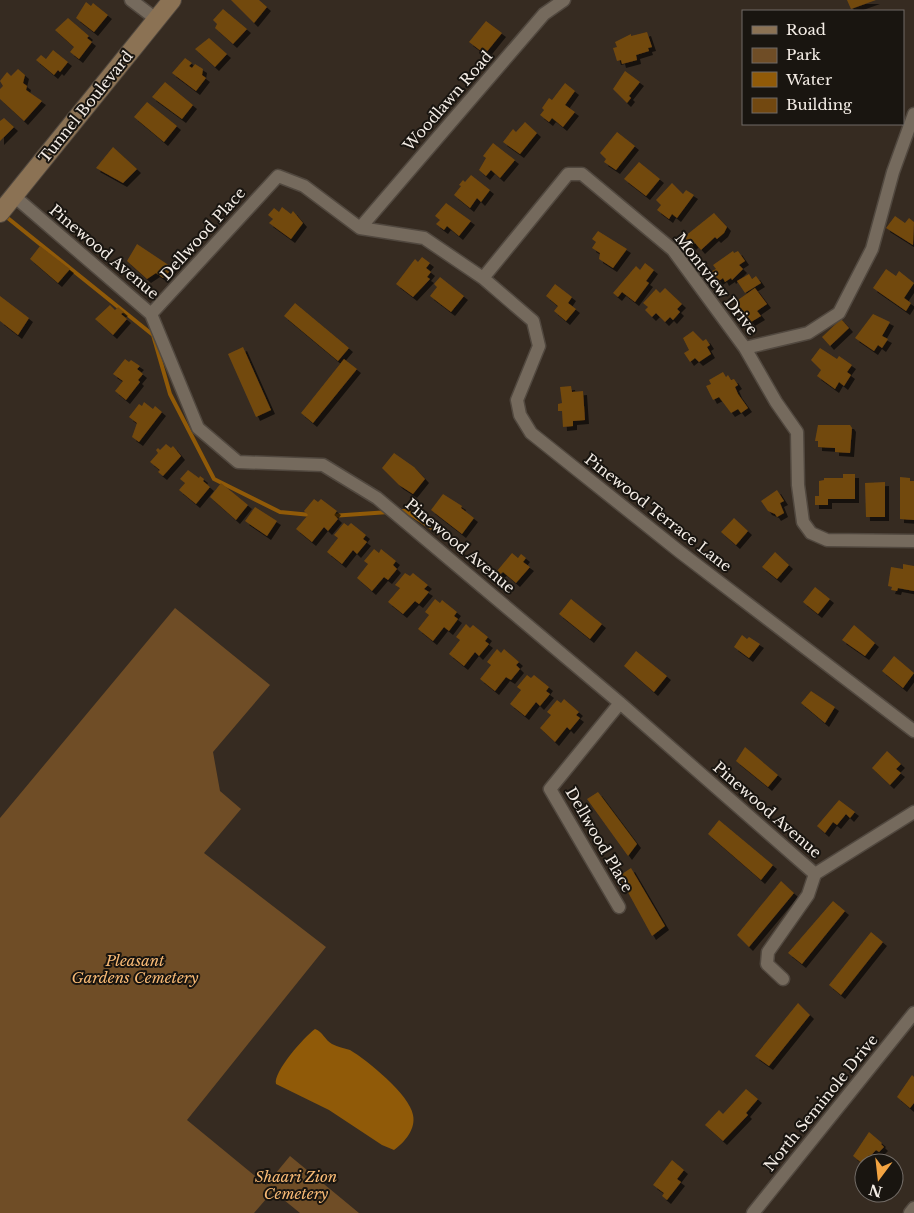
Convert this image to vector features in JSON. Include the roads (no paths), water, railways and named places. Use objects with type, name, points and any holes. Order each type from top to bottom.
[{"type":"street","points":[[131,0],[156,20]]},
{"type":"street","name":"Tunnel Boulevard","points":[[0,213],[172,0]]},
{"type":"street","name":"Woodlawn Road","points":[[360,228],[544,14],[564,0]]},
{"type":"street","points":[[746,348],[808,334],[839,313],[872,249],[893,172],[914,114]]},
{"type":"street","name":"Montview Drive","points":[[484,278],[568,174],[582,174],[673,250],[746,348],[776,402],[797,432],[798,485],[803,522],[811,533],[827,540],[914,541]]},
{"type":"street","name":"Dellwood Place","points":[[151,314],[278,176],[304,186],[360,228]]},
{"type":"street","name":"Pinewood Avenue","points":[[14,196],[151,314],[198,428],[238,462],[322,464],[377,498],[620,703],[814,874],[914,812]]},
{"type":"street","points":[[360,228],[424,238],[484,278]]},
{"type":"street","name":"Pinewood Terrace Lane","points":[[484,278],[533,322],[539,346],[517,400],[520,415],[531,433],[680,552],[914,731]]},
{"type":"street","name":"Dellwood Place","points":[[619,907],[550,789],[620,703]]},
{"type":"street","points":[[783,979],[767,964],[768,952],[808,894],[814,874]]},
{"type":"street","name":"North Seminole Drive","points":[[753,1213],[914,1013]]},
{"type":"street","points":[[910,1213],[914,1208]]},
{"type":"water","points":[[315,1029],[332,1044],[350,1050],[367,1062],[396,1088],[410,1107],[413,1115],[413,1125],[406,1139],[394,1150],[382,1145],[329,1110],[276,1084],[279,1071],[284,1063]]},
{"type":"waterway","points":[[4,215],[153,335],[170,394],[214,479],[280,512],[311,515]]},
{"type":"waterway","points":[[398,511],[406,511],[435,530]]},
{"type":"waterway","points":[[331,516],[389,512]]},
{"type":"park label","name":"Pleasant Gardens Cemetery","points":[[135,970]]},
{"type":"park label","name":"Shaari Zion Cemetery","points":[[296,1186]]}]
